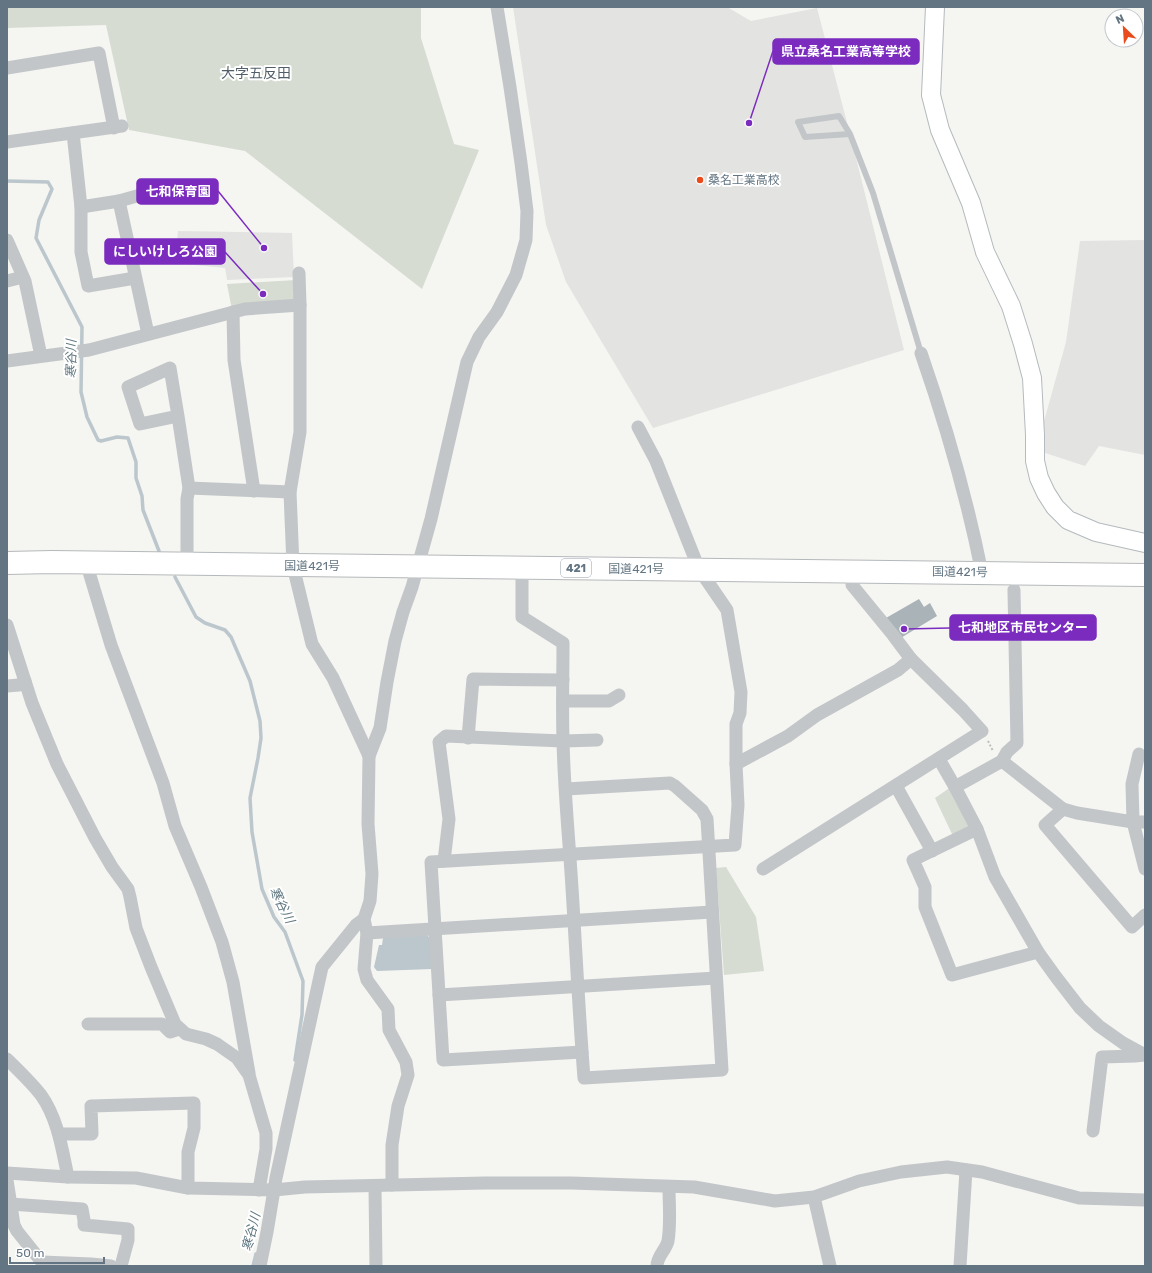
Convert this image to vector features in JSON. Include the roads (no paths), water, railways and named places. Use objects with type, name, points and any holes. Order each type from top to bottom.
[{"type":"highway","name":"国道421号","points":[[7,563],[86,562],[293,566],[699,569],[1145,576]]},
{"type":"street","points":[[392,1185],[392,1145],[398,1106],[408,1075],[406,1062],[389,1030],[388,1009],[367,980],[364,969],[367,933],[364,920],[370,901],[372,874],[368,824],[369,756],[380,728],[395,641],[431,519],[467,362],[479,337],[497,312],[516,275],[526,240],[527,211],[510,87],[497,7]]},
{"type":"street","points":[[935,7],[931,95],[940,130],[971,203],[985,252],[1011,306],[1023,344],[1032,378],[1035,461],[1039,478],[1055,507],[1068,520],[1096,532],[1145,543]]},
{"type":"street","points":[[7,68],[99,53],[118,127],[7,142]]},
{"type":"street","points":[[73,133],[81,207],[82,252],[88,286],[135,278]]},
{"type":"street","points":[[81,207],[119,201],[151,192]]},
{"type":"street","points":[[119,201],[148,334]]},
{"type":"street","points":[[7,240],[25,281],[41,356]]},
{"type":"street","points":[[299,273],[300,432],[290,492],[293,566],[312,644],[333,678],[369,756]]},
{"type":"street","points":[[7,281],[23,277]]},
{"type":"street","points":[[7,361],[82,351],[233,312],[300,305]]},
{"type":"street","points":[[233,312],[234,360],[254,491]]},
{"type":"street","points":[[921,353],[939,407],[973,532],[982,573]]},
{"type":"street","points":[[178,416],[140,424],[128,387],[170,368],[178,416],[189,488],[187,564]]},
{"type":"street","points":[[582,1052],[443,1060],[431,862],[735,845],[738,805],[736,732],[740,713],[741,692],[727,610],[699,569],[656,461],[638,427]]},
{"type":"street","points":[[189,488],[290,492]]},
{"type":"street","points":[[86,562],[111,645],[163,783],[175,826],[196,873],[222,942],[233,982],[249,1075],[266,1133],[265,1190],[260,1266]]},
{"type":"street","points":[[522,568],[522,617],[563,643],[563,741],[584,1078],[722,1070],[708,819],[702,810],[670,783],[566,789]]},
{"type":"street","points":[[763,869],[982,731],[963,710],[911,659],[852,585],[854,571]]},
{"type":"street","points":[[955,787],[1000,762],[1007,752],[1017,743],[1014,590]]},
{"type":"street","points":[[7,625],[9,640],[39,721],[57,764],[95,838],[112,867],[128,889],[133,917],[140,938],[175,1024],[186,1034],[206,1039],[224,1048],[237,1058],[249,1075]]},
{"type":"street","points":[[736,764],[788,736],[817,715],[898,670],[911,659]]},
{"type":"street","points":[[468,738],[473,680],[563,680]]},
{"type":"street","points":[[7,686],[19,684],[25,681]]},
{"type":"street","points":[[563,701],[609,701],[618,695]]},
{"type":"street","points":[[444,861],[449,819],[439,742],[446,736],[563,741],[596,740]]},
{"type":"street","points":[[1139,754],[1132,784],[1145,868]]},
{"type":"street","points":[[939,759],[977,829],[995,877],[1038,952],[1080,1008],[1122,1043],[1145,1055]]},
{"type":"street","points":[[1000,762],[1063,809],[1077,813],[1139,822]]},
{"type":"street","points":[[896,786],[932,851]]},
{"type":"street","points":[[1063,809],[1045,825],[1132,927],[1145,915]]},
{"type":"street","points":[[977,829],[912,860],[925,887],[925,907],[952,975],[1038,952]]},
{"type":"street","points":[[367,933],[712,912]]},
{"type":"street","points":[[265,1190],[322,967],[356,925],[364,920]]},
{"type":"street","points":[[439,994],[716,978]]},
{"type":"street","points":[[88,1024],[162,1024],[170,1032],[179,1029]]},
{"type":"street","points":[[1093,1132],[1102,1057],[1145,1055]]},
{"type":"street","points":[[7,1059],[41,1095],[49,1108],[59,1134],[68,1177]]},
{"type":"street","points":[[59,1134],[92,1134],[92,1106],[194,1103],[194,1128],[188,1152],[188,1188]]},
{"type":"street","points":[[7,1173],[68,1177],[136,1178],[188,1188],[265,1190],[305,1187],[375,1187],[392,1185],[485,1183],[571,1183],[694,1187],[775,1200],[814,1197],[859,1181],[901,1172],[947,1167],[982,1172],[1079,1198],[1145,1200]]},
{"type":"street","points":[[960,1266],[966,1170]]},
{"type":"street","points":[[7,1180],[14,1225],[17,1231],[44,1264],[91,1264],[111,1266]]},
{"type":"street","points":[[375,1187],[376,1266]]},
{"type":"street","points":[[657,1266],[657,1261],[667,1243],[669,1232],[669,1187]]},
{"type":"street","points":[[814,1197],[830,1266]]},
{"type":"street","points":[[10,1204],[82,1209],[84,1226],[128,1229],[128,1240],[121,1266]]},
{"type":"lane","points":[[850,134],[805,137],[798,122],[839,116],[850,134],[873,193],[921,353]]},
{"type":"waterway","name":"寒谷川","points":[[7,181],[48,182],[52,189],[39,220],[36,238],[82,327],[81,392],[87,417],[98,440],[101,441],[117,437],[128,438],[136,462],[136,478],[142,496],[143,510],[159,551]]},
{"type":"waterway","name":"寒谷川","points":[[175,577],[196,617],[205,623],[225,630],[231,637],[250,681],[260,721],[261,738],[250,798],[252,832],[262,889],[274,917],[285,932],[303,981],[302,1015],[295,1060]]},
{"type":"waterway","name":"寒谷川","points":[[253,1266],[256,1254]]},
{"type":"place","name":"県立桑名工業高等学校","points":[[749,123]]},
{"type":"place","name":"桑名工業高校","points":[[700,180]]},
{"type":"place","name":"七和保育園","points":[[264,248]]},
{"type":"place","name":"にしいけしろ公園","points":[[263,294]]},
{"type":"place","name":"七和地区市民センター","points":[[904,629]]},
{"type":"district","name":"大字五反田","points":[[256,73]]}]
